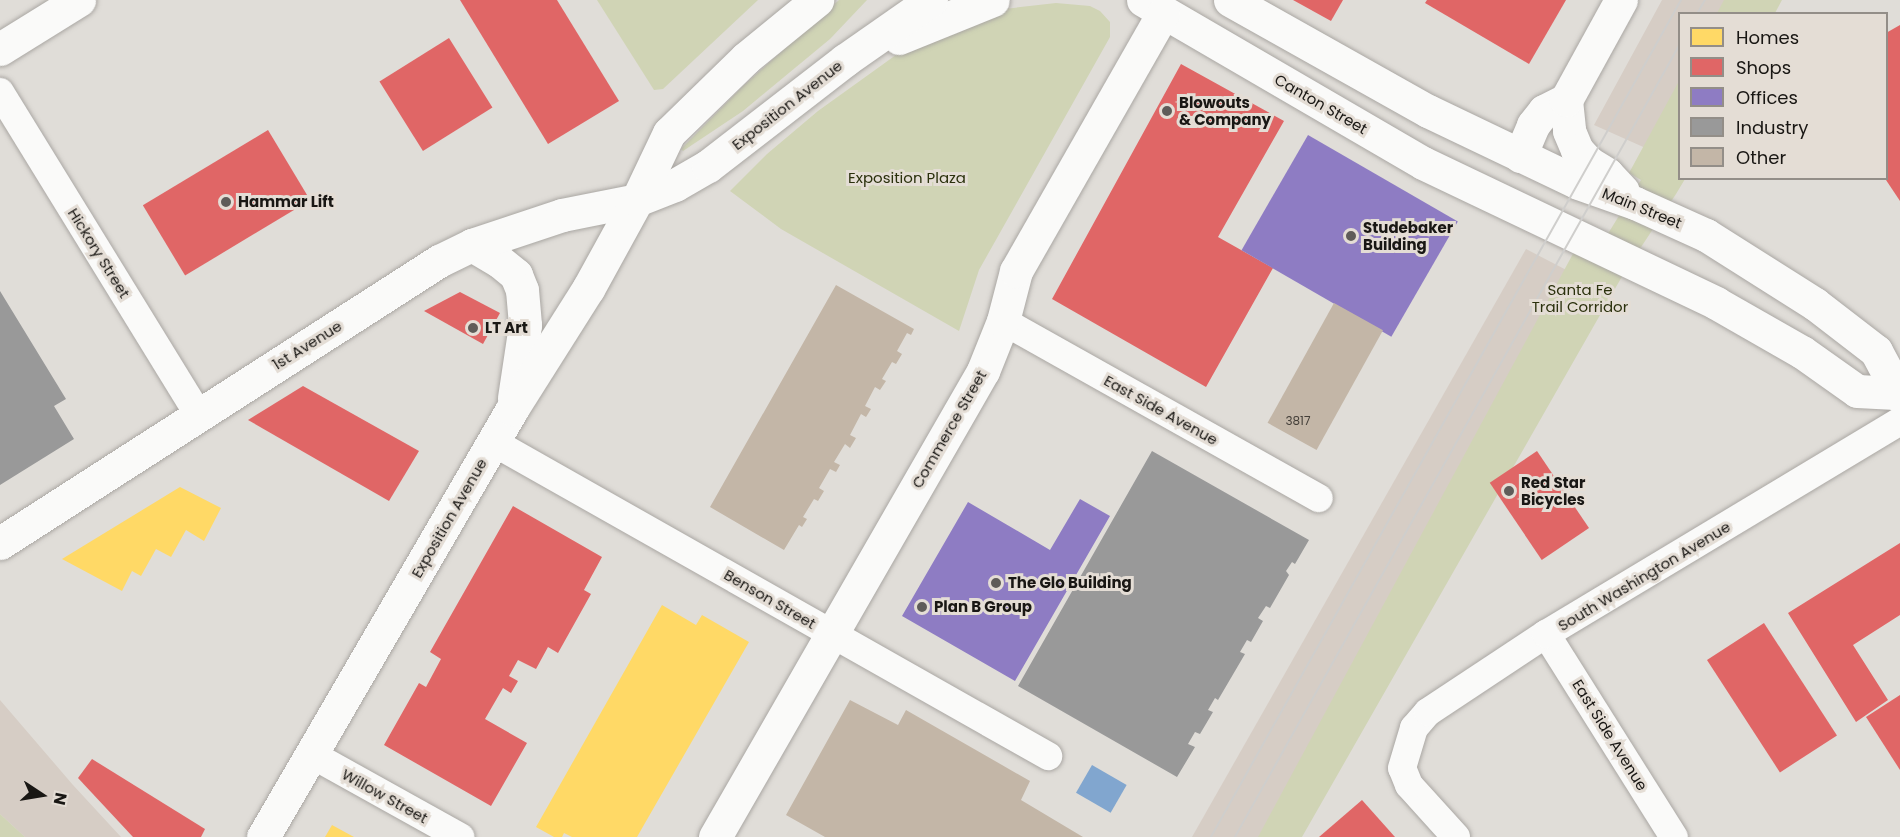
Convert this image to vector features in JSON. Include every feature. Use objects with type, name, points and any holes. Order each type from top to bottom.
[{"type":"main road","points":[[0,49],[79,0]]},
{"type":"main road","name":"Exposition Avenue","points":[[637,200],[675,185],[708,166],[845,60],[931,0]]},
{"type":"main road","points":[[845,60],[993,0]]},
{"type":"main road","points":[[1230,0],[1428,111],[1520,156],[1533,125],[1544,111],[1566,100]]},
{"type":"main road","points":[[1622,0],[1566,100],[1567,123],[1577,150],[1589,164],[1607,174],[1635,203]]},
{"type":"main road","name":"Exposition Avenue","points":[[263,837],[512,409],[588,289],[637,200],[669,133],[746,58],[814,2]]},
{"type":"main road","name":"Canton Street","points":[[1153,6],[1423,163],[1716,303],[1802,352],[1857,391],[1899,403]]},
{"type":"main road","name":"Commerce Street","points":[[715,837],[983,371],[1003,321],[1016,271],[1153,6]]},
{"type":"main road","name":"Main Street","points":[[1520,156],[1578,183],[1635,203],[1706,235],[1815,304],[1876,351],[1899,403]]},
{"type":"main road","name":"1st Avenue","points":[[0,543],[439,261],[472,245],[562,215],[637,200]]},
{"type":"main road","points":[[472,245],[499,261],[516,276],[522,290],[525,325],[512,409]]},
{"type":"street","name":"Hickory Street","points":[[0,92],[198,414]]},
{"type":"street","name":"East Side Avenue","points":[[1003,321],[1319,498]]},
{"type":"street","name":"South Washington Avenue","points":[[1456,837],[1409,785],[1402,768],[1414,728],[1428,712],[1899,403]]},
{"type":"street","name":"Benson Street","points":[[493,442],[1048,756]]},
{"type":"street","name":"East Side Avenue","points":[[1546,634],[1674,837]]},
{"type":"street","name":"Willow Street","points":[[311,754],[460,837]]},
{"type":"shaded area","points":[[1662,0],[1731,0],[1724,12],[1678,12],[1678,97],[1650,150],[1594,125]]},
{"type":"shaded area","points":[[1526,249],[1576,275],[1265,837],[1192,837]]},
{"type":"shaded area","points":[[0,700],[121,837],[25,837],[0,814]]},
{"type":"green space","points":[[597,0],[758,0],[663,89],[654,90]]},
{"type":"green space","points":[[839,0],[867,0],[830,39],[743,111],[683,151],[681,149],[742,87]]},
{"type":"green space","points":[[1724,0],[1782,0],[1776,12],[1718,12]]},
{"type":"green space","name":"Exposition Plaza","points":[[1056,3],[1090,6],[1100,11],[1110,22],[1110,37],[979,270],[959,331],[781,229],[730,191],[767,154],[818,111],[907,47],[1004,9]]},
{"type":"green space","name":"Santa Fe Trail Corridor","points":[[1678,83],[1678,180],[1684,180],[1624,273],[1302,837],[1258,837],[1575,250],[1593,258],[1641,180],[1629,173]]},
{"type":"green space","points":[[0,814],[25,837],[0,837]]},
{"type":"water","points":[[1092,765],[1127,785],[1111,813],[1076,793]]},
{"type":"building: Homes","points":[[180,487],[221,508],[204,541],[186,530],[171,557],[156,549],[141,576],[132,571],[122,591],[62,559]]},
{"type":"building: Homes","points":[[662,605],[696,625],[702,615],[749,642],[637,837],[572,837],[564,833],[562,837],[554,837],[536,827]]},
{"type":"building: Homes","points":[[332,825],[354,837],[325,837]]},
{"type":"building: Shops","points":[[460,0],[557,0],[619,101],[548,144]]},
{"type":"building: Shops","points":[[1293,0],[1343,0],[1331,21]]},
{"type":"building: Shops","points":[[1427,0],[1566,0],[1529,64],[1425,3]]},
{"type":"building: Shops","points":[[1900,25],[1900,201],[1886,180],[1888,180],[1888,32]]},
{"type":"building: Shops","points":[[449,38],[492,108],[423,151],[379,81]]},
{"type":"building: Shops","points":[[1181,64],[1284,121],[1218,237],[1273,268],[1206,387],[1052,299]]},
{"type":"building: Shops","name":"Hammar Lift","points":[[268,130],[310,200],[185,275],[143,205]]},
{"type":"building: Shops","name":"LT Art","points":[[460,292],[500,313],[483,344],[424,311]]},
{"type":"building: Shops","points":[[303,386],[419,451],[389,501],[248,420]]},
{"type":"building: Shops","points":[[1537,451],[1589,528],[1542,560],[1490,483]]},
{"type":"building: Shops","points":[[513,506],[602,557],[584,590],[591,594],[558,653],[548,647],[536,669],[518,660],[509,676],[518,681],[511,693],[503,688],[485,719],[527,743],[491,806],[384,745],[419,683],[426,687],[441,659],[430,652]]},
{"type":"building: Shops","points":[[1900,543],[1900,615],[1853,645],[1888,700],[1856,722],[1788,613]]},
{"type":"building: Shops","points":[[1764,623],[1837,735],[1780,772],[1707,660]]},
{"type":"building: Shops","points":[[1900,695],[1900,770],[1866,717]]},
{"type":"building: Shops","points":[[92,759],[205,829],[201,837],[133,837],[78,778]]},
{"type":"building: Shops","points":[[1362,800],[1395,837],[1319,837]]},
{"type":"building: Offices","name":"Studebaker Building","points":[[1308,135],[1458,222],[1391,337],[1242,250]]},
{"type":"building: Offices","name":"The Glo Building","points":[[1080,499],[1110,516],[1015,681],[902,616],[968,502],[1050,550]]},
{"type":"building: Industry","points":[[0,291],[66,399],[54,406],[74,439],[0,485]]},
{"type":"building: Industry","points":[[1152,451],[1309,540],[1295,564],[1292,562],[1286,571],[1289,575],[1270,608],[1266,606],[1258,618],[1263,621],[1251,642],[1247,640],[1240,652],[1245,654],[1218,700],[1215,698],[1208,710],[1213,712],[1200,734],[1195,732],[1188,744],[1195,747],[1177,777],[1018,686]]},
{"type":"building: Other","points":[[836,285],[914,329],[911,335],[907,333],[897,351],[902,354],[896,364],[892,362],[882,379],[886,381],[880,390],[875,387],[865,406],[871,409],[866,417],[861,414],[850,435],[856,438],[850,448],[845,444],[834,462],[840,465],[836,472],[830,469],[819,488],[824,491],[818,501],[814,499],[803,517],[807,519],[802,527],[799,525],[784,550],[710,507]]},
{"type":"building: Other","points":[[1334,303],[1383,330],[1317,450],[1268,423]]},
{"type":"building: Other","points":[[850,700],[898,725],[906,710],[1030,781],[1021,800],[1083,837],[825,837],[786,815]]},
{"type":"tram line","points":[[1211,837],[1681,0]]},
{"type":"tram line","points":[[1698,12],[1705,0]]},
{"type":"tram line","points":[[1235,837],[1678,48]]},
{"type":"place","name":"Blowouts & Company","points":[[1167,111]]},
{"type":"place","name":"Hammar Lift","points":[[226,202]]},
{"type":"place","name":"Studebaker Building","points":[[1351,236]]},
{"type":"place","name":"LT Art","points":[[473,328]]},
{"type":"place","name":"Red Star Bicycles","points":[[1509,491]]},
{"type":"place","name":"The Glo Building","points":[[996,583]]},
{"type":"place","name":"Plan B Group","points":[[922,607]]}]
